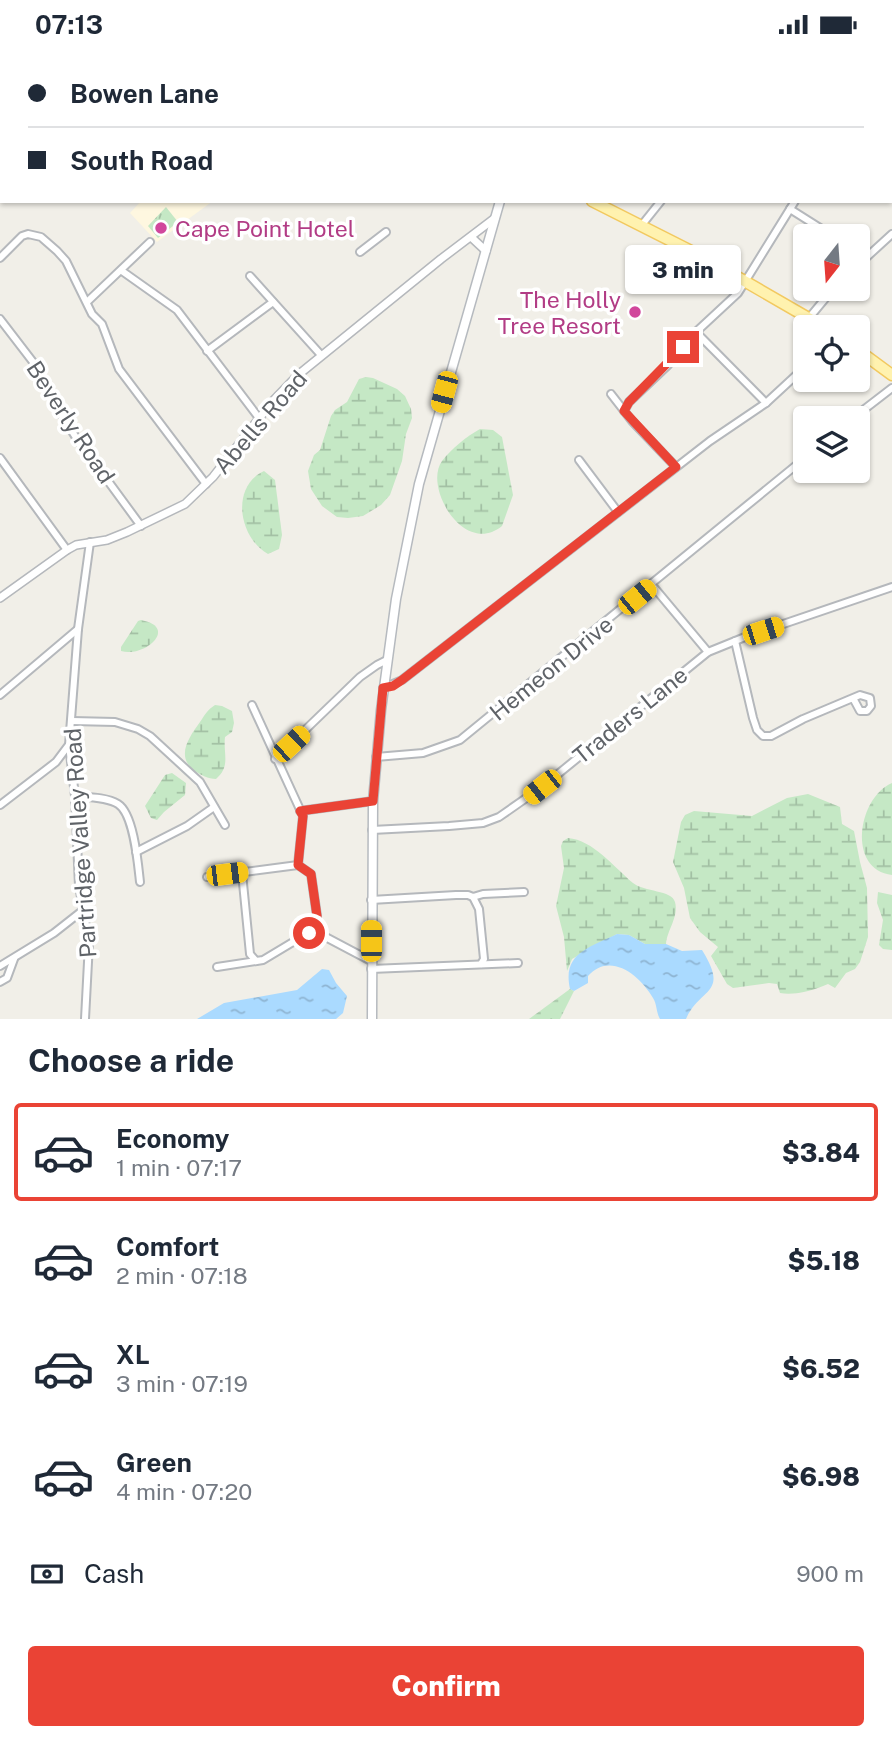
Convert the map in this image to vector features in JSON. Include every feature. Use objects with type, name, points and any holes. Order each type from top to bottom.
[{"type":"main road","points":[[372,1019],[373,801],[383,688],[401,570],[419,484],[499,203]]},
{"type":"main road","points":[[596,203],[803,315]]},
{"type":"main road","points":[[870,359],[892,375]]},
{"type":"street","points":[[641,226],[659,203]]},
{"type":"street","points":[[624,411],[629,402],[746,282],[794,203]]},
{"type":"street","points":[[790,209],[814,224]]},
{"type":"street","name":"Abells Road","points":[[0,598],[67,550],[90,542],[107,540],[185,504],[235,451],[280,393],[321,355],[495,218]]},
{"type":"street","points":[[360,252],[386,232]]},
{"type":"street","points":[[0,258],[22,236],[28,234],[41,237],[66,261],[107,335],[119,369],[206,484]]},
{"type":"street","points":[[870,254],[892,234]]},
{"type":"street","points":[[471,237],[486,251]]},
{"type":"street","points":[[87,302],[150,242]]},
{"type":"street","points":[[122,271],[177,310],[259,418]]},
{"type":"street","points":[[250,276],[321,355]]},
{"type":"street","points":[[811,315],[823,301]]},
{"type":"street","points":[[207,351],[274,302]]},
{"type":"street","name":"Beverly Road","points":[[0,319],[33,362],[75,436],[141,526]]},
{"type":"street","points":[[696,332],[766,403]]},
{"type":"street","points":[[383,688],[402,680],[710,440],[766,403],[793,378]]},
{"type":"street","points":[[869,406],[892,388]]},
{"type":"street","points":[[611,394],[676,467]]},
{"type":"street","points":[[0,458],[67,550]]},
{"type":"street","points":[[579,460],[618,512]]},
{"type":"street","name":"Hemeon Drive","points":[[376,757],[423,753],[460,740],[793,468]]},
{"type":"street","name":"Partridge Valley Road","points":[[85,1019],[89,955],[79,886],[75,796],[69,745],[78,629],[90,542]]},
{"type":"street","points":[[652,585],[708,652]]},
{"type":"street","name":"Traders Lane","points":[[372,829],[483,823],[499,817],[532,794],[708,652],[892,587]]},
{"type":"street","points":[[0,695],[78,629]]},
{"type":"street","points":[[735,641],[753,718],[763,736],[771,736],[853,698]]},
{"type":"street","points":[[275,759],[360,677],[387,660]]},
{"type":"street","points":[[252,705],[303,816],[298,865]]},
{"type":"street","points":[[72,721],[115,722],[144,733],[188,769],[208,793],[225,825]]},
{"type":"street","points":[[0,805],[56,762],[69,745]]},
{"type":"street","points":[[75,796],[118,804],[128,819],[141,882]]},
{"type":"street","points":[[300,811],[373,801]]},
{"type":"street","points":[[136,852],[187,826],[214,807]]},
{"type":"street","points":[[207,877],[298,865],[311,874],[317,916],[316,933]]},
{"type":"street","points":[[242,873],[250,954],[256,961]]},
{"type":"street","points":[[473,898],[482,894],[524,892]]},
{"type":"street","points":[[371,900],[468,895],[479,909],[484,959],[481,964]]},
{"type":"street","points":[[0,966],[82,911]]},
{"type":"street","points":[[217,967],[256,961],[278,952],[303,936],[316,933],[327,936],[371,965],[518,963]]},
{"type":"street","points":[[0,982],[7,978],[14,959]]},
{"type":"shaded area","name":"Cape Point Hotel","points":[[139,203],[210,203],[157,242],[130,213]]},
{"type":"green space","points":[[166,207],[178,222],[158,238],[148,226]]},
{"type":"green space","points":[[366,377],[397,389],[405,396],[412,418],[406,434],[402,461],[390,495],[381,505],[363,516],[337,517],[322,506],[311,489],[308,471],[314,455],[320,450],[331,416],[347,402],[359,379]]},
{"type":"green space","points":[[480,429],[493,430],[502,437],[513,495],[502,526],[488,533],[474,533],[461,526],[451,515],[438,486],[442,461],[460,443]]},
{"type":"green space","points":[[264,471],[275,480],[282,535],[279,549],[268,554],[250,537],[242,513],[246,488]]},
{"type":"green space","points":[[141,620],[152,624],[158,635],[140,650],[121,651],[121,647]]},
{"type":"green space","points":[[215,705],[232,711],[234,723],[232,732],[225,737],[225,764],[216,779],[207,778],[195,771],[186,760],[185,753],[192,734]]},
{"type":"green space","points":[[172,773],[186,783],[185,795],[157,820],[151,818],[145,806],[165,775]]},
{"type":"green space","points":[[892,783],[892,875],[878,870],[868,861],[863,848],[862,833],[871,803],[880,791]]},
{"type":"green space","points":[[808,794],[840,807],[842,824],[854,831],[867,888],[868,937],[860,962],[855,969],[846,973],[835,988],[828,984],[804,992],[786,994],[780,993],[777,984],[769,983],[733,988],[727,984],[711,956],[718,947],[700,932],[690,918],[684,888],[673,862],[681,822],[685,815],[694,811],[752,816],[787,798]]},
{"type":"green space","points":[[568,838],[595,849],[638,886],[673,898],[676,908],[666,944],[645,944],[629,935],[617,934],[572,959],[567,971],[564,937],[556,906],[564,868],[561,846]]},
{"type":"green space","points":[[878,892],[892,895],[892,950],[883,949],[879,945],[883,920],[877,903]]},
{"type":"green space","points":[[570,989],[574,991],[560,1019],[529,1019]]},
{"type":"water","points":[[617,934],[629,935],[645,944],[666,944],[682,951],[702,950],[710,965],[713,983],[686,1019],[660,1019],[647,989],[633,974],[615,966],[597,969],[588,976],[588,983],[574,991],[570,989],[570,967],[574,959],[588,948]]},
{"type":"water","points":[[322,969],[329,970],[347,996],[343,1013],[336,1019],[197,1019],[224,1003],[297,990]]},
{"type":"place","name":"Cape Point Hotel","points":[[161,228]]},
{"type":"place","name":"The Holly Tree Resort","points":[[635,312]]},
{"type":"route","points":[[309,933],[316,933],[317,916],[311,874],[298,865],[303,816],[300,811],[373,801],[383,688],[402,680],[676,467],[624,411],[629,402],[683,347]]}]
